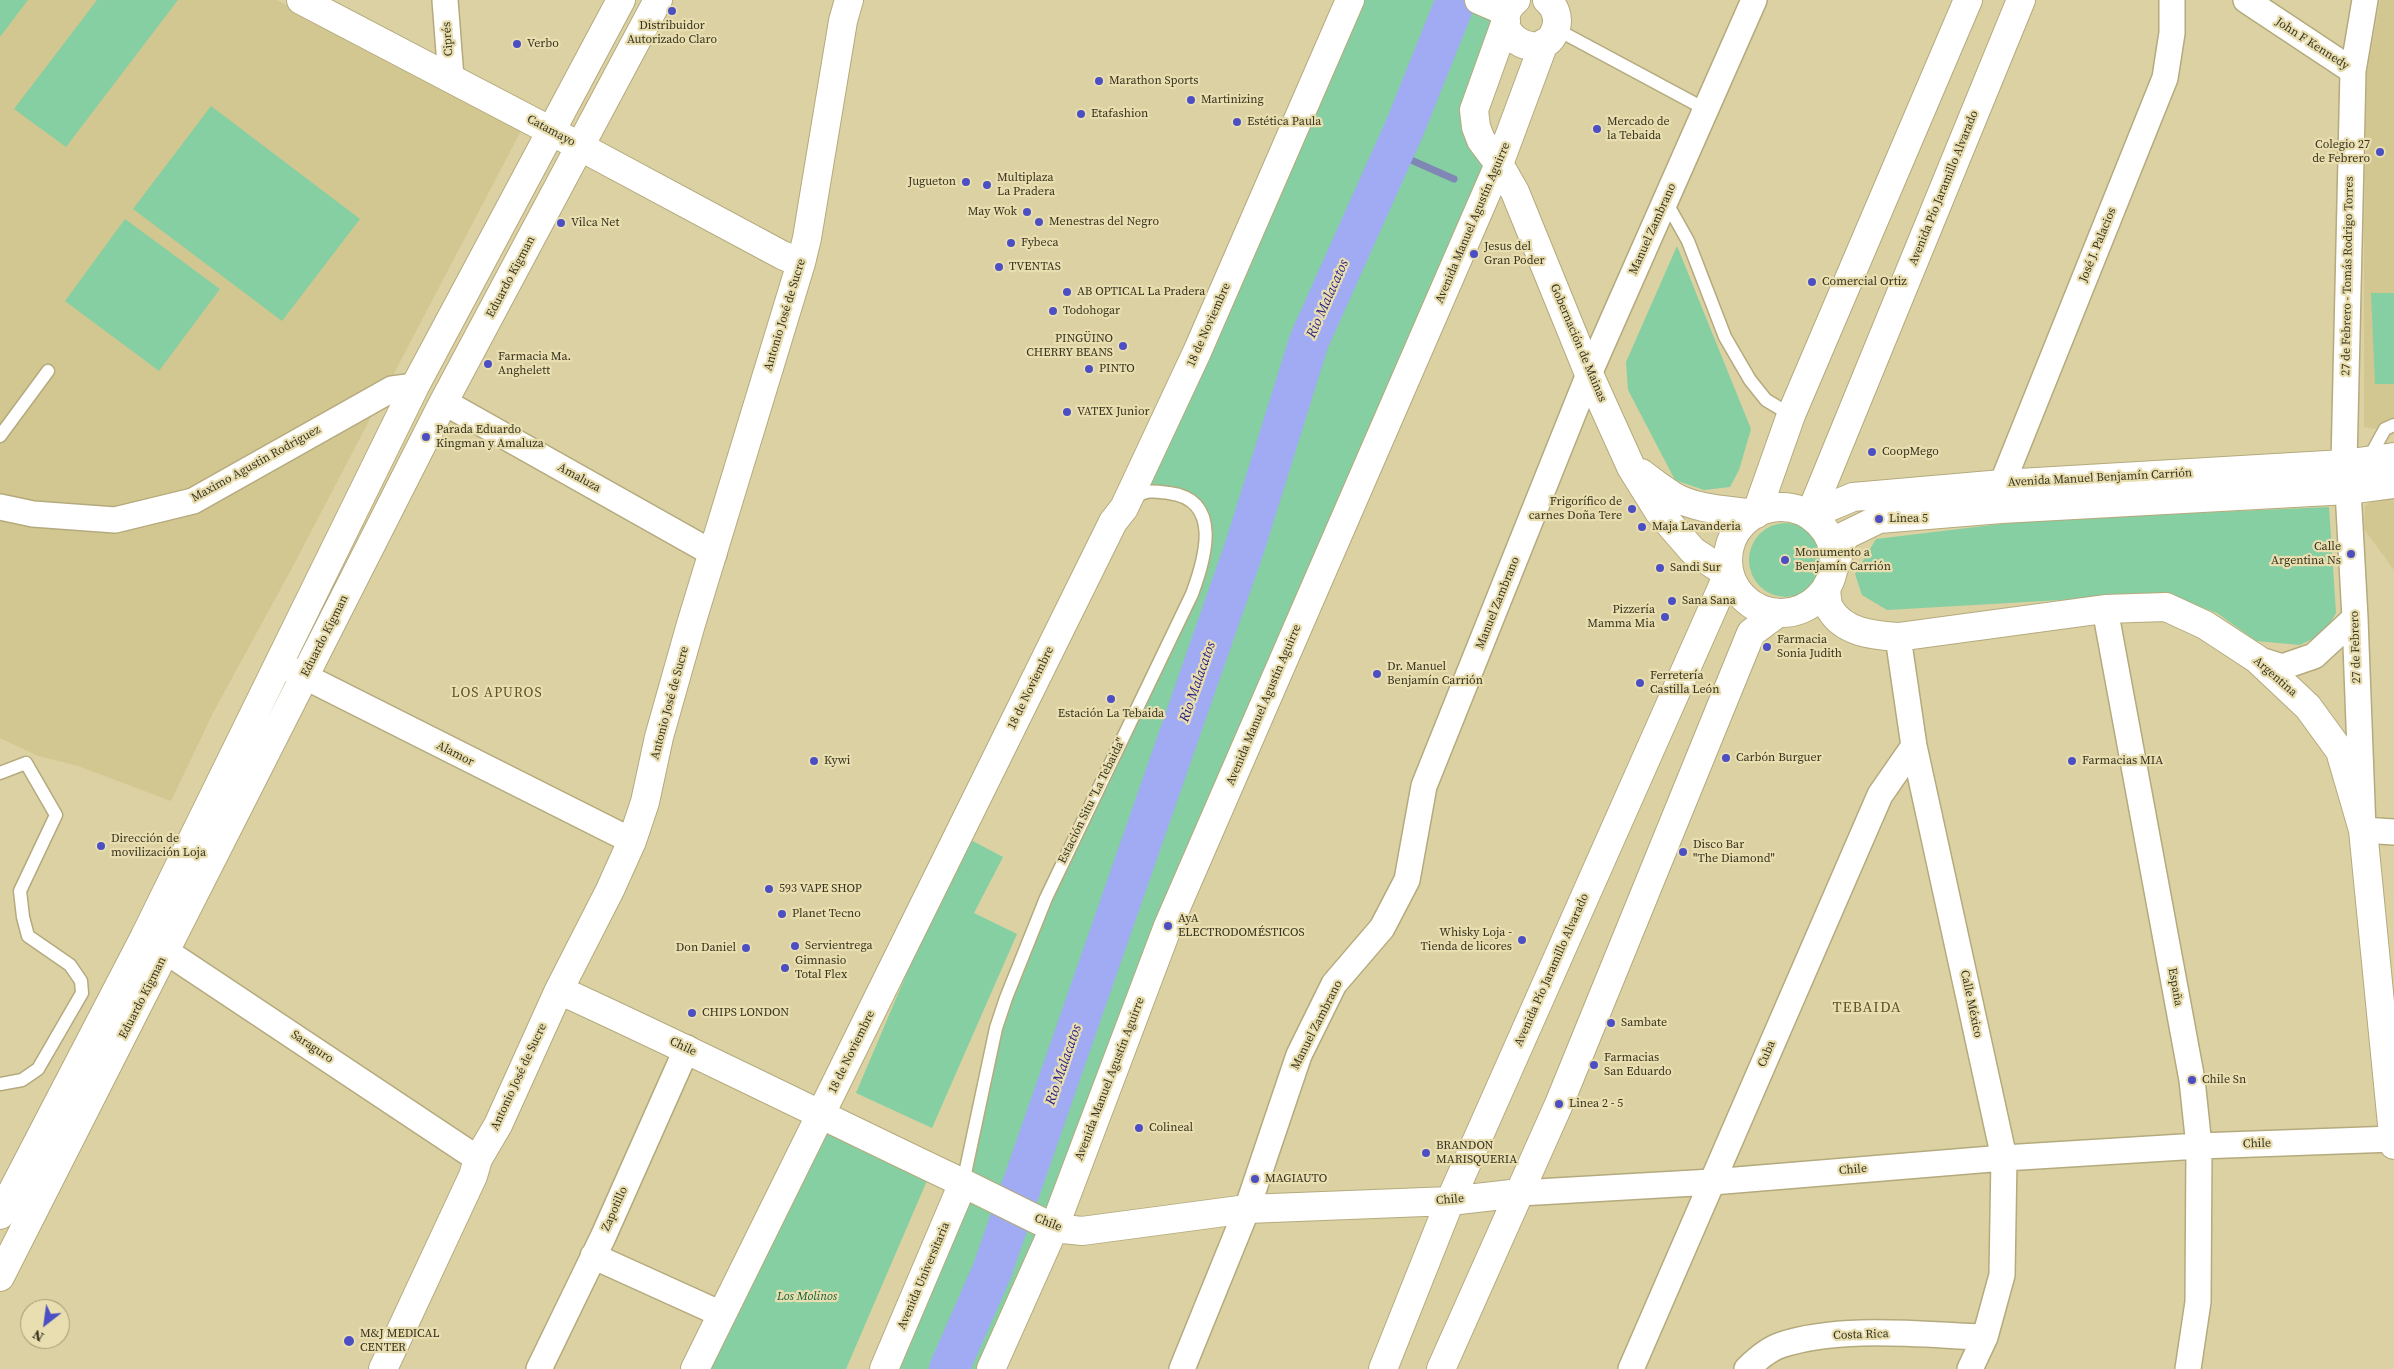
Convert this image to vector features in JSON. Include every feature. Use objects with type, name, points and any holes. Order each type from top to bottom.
[{"type":"street","name":"Catamayo","points":[[301,0],[582,147],[782,255],[801,262]]},
{"type":"street","name":"Ciprés","points":[[445,0],[451,78]]},
{"type":"street","name":"Eduardo Kigman","points":[[0,1277],[156,944],[279,664],[415,386],[622,0]]},
{"type":"street","name":"Eduardo Kigman","points":[[0,1214],[156,944],[304,678],[444,402],[582,147],[658,0]]},
{"type":"street","name":"Antonio José de Sucre","points":[[384,1369],[478,1159],[498,1125],[559,990],[610,890],[632,841],[645,802],[659,737],[801,262],[807,238],[843,21],[849,0]]},
{"type":"street","name":"18 de Noviembre","points":[[695,1369],[1113,522],[1124,508],[1198,352],[1350,0]]},
{"type":"street","name":"Manuel Zambrano","points":[[1182,1369],[1247,1210],[1299,1055],[1334,984],[1382,928],[1406,880],[1424,786],[1589,374],[1754,0]]},
{"type":"street","points":[[1756,514],[1791,415],[1968,0]]},
{"type":"street","name":"Avenida Pío Jaramillo Alvarado","points":[[1810,516],[2022,0]]},
{"type":"street","name":"José J. Palacios","points":[[2001,496],[2166,78],[2172,33],[2172,0]]},
{"type":"street","name":"John F Kennedy","points":[[2246,0],[2353,71]]},
{"type":"street","name":"27 de Febrero - Tomás Rodrigo Torres","points":[[2363,468],[2353,71],[2365,0]]},
{"type":"street","points":[[1501,8],[1510,35],[1522,44],[1537,46],[1553,18]]},
{"type":"street","name":"Gobernación de Mainas","points":[[1501,8],[1474,110],[1476,127],[1481,140],[1499,164],[1515,192],[1589,374],[1631,467],[1659,512],[1693,550],[1728,574]]},
{"type":"street","name":"Avenida Manuel Agustín Aguirre","points":[[991,1369],[1168,926],[1499,164],[1553,18]]},
{"type":"street","points":[[415,386],[444,402]]},
{"type":"street","name":"Maximo Agustin Rodriguez","points":[[0,507],[33,514],[115,520],[193,501],[392,389],[415,386]]},
{"type":"street","name":"Amaluza","points":[[444,402],[714,554]]},
{"type":"street","points":[[1631,467],[1674,496],[1688,502],[1706,507],[1756,514]]},
{"type":"street","name":"Avenida Manuel Benjamín Carrión","points":[[1810,516],[1853,497],[2001,496],[2363,468],[2394,484]]},
{"type":"street","name":"27 de Febrero","points":[[2363,468],[2356,618],[2363,830]]},
{"type":"street","name":"Avenida Manuel Benjamín Carrión","points":[[1830,578],[1844,536],[1879,519],[2001,496]]},
{"type":"street","points":[[1774,508],[1792,508],[1810,516],[1827,532],[1835,555],[1830,578],[1817,600],[1806,608],[1778,613],[1763,610],[1749,602],[1735,588],[1728,574],[1726,561],[1729,548],[1744,522],[1756,514],[1774,508]]},
{"type":"street","name":"Avenida Pío Jaramillo Alvarado","points":[[1382,1369],[1450,1201],[1657,730],[1728,574]]},
{"type":"street","name":"Argentina","points":[[1830,578],[1830,609],[1847,626],[1867,634],[1898,637],[2105,608],[2166,607],[2205,625],[2257,659],[2308,707],[2340,751],[2363,830],[2394,1145]]},
{"type":"street","name":"España","points":[[2105,608],[2192,1080],[2199,1146],[2198,1302],[2188,1369]]},
{"type":"street","points":[[1442,1369],[1563,1095],[1751,633],[1778,613]]},
{"type":"street","points":[[2257,659],[2282,667],[2314,656],[2356,618]]},
{"type":"street","name":"Calle México","points":[[1898,637],[1914,746],[2004,1158],[2002,1275],[1985,1337],[1970,1369]]},
{"type":"street","name":"Alamor","points":[[279,664],[632,841]]},
{"type":"street","name":"Cuba","points":[[1631,1369],[1880,795],[1914,746]]},
{"type":"street","points":[[2363,830],[2394,832]]},
{"type":"street","name":"Saraguro","points":[[156,944],[478,1159]]},
{"type":"street","name":"Chile","points":[[559,990],[687,1048],[821,1116],[1048,1224],[1082,1232],[1247,1210],[1450,1201],[1520,1192],[1712,1182],[2004,1158],[2199,1146],[2394,1139]]},
{"type":"street","name":"Zapotillo","points":[[539,1369],[593,1256],[687,1048]]},
{"type":"street","name":"Avenida Universitaria","points":[[884,1369],[969,1186]]},
{"type":"street","points":[[593,1256],[721,1314]]},
{"type":"street","name":"Costa Rica","points":[[1747,1369],[1755,1360],[1780,1345],[1817,1337],[1870,1333],[1985,1337]]},
{"type":"lane","points":[[1553,18],[1705,109]]},
{"type":"lane","points":[[1665,200],[1688,242],[1726,337],[1750,380],[1766,400],[1791,415]]},
{"type":"lane","points":[[0,436],[48,371]]},
{"type":"lane","points":[[2363,468],[2385,429],[2394,425]]},
{"type":"lane","name":"Estación Situ \"La Tebaida\"","points":[[969,1186],[996,1028],[1006,998],[1046,898],[1188,603],[1202,566],[1205,520],[1194,504],[1175,494],[1148,490],[1134,498],[1124,508]]},
{"type":"lane","points":[[0,773],[26,763],[56,815],[20,891],[23,917],[28,936],[70,965],[81,981],[82,993],[38,1069],[22,1080],[0,1084]]},
{"type":"shaded area","points":[[0,0],[277,0],[522,129],[292,568],[213,713],[171,801],[78,766],[38,756],[0,738]]},
{"type":"shaded area","points":[[2380,0],[2394,0],[2394,432],[2364,427],[2364,230],[2367,73]]},
{"type":"shaded area","points":[[2394,495],[2394,570],[2364,529],[2365,507],[2374,497]]},
{"type":"green space","points":[[0,0],[28,0],[0,37]]},
{"type":"green space","points":[[97,0],[178,0],[66,147],[14,109]]},
{"type":"green space","points":[[1350,0],[1516,0],[1474,110],[1491,155],[991,1369],[884,1369],[963,1183],[1006,998],[1192,594],[1205,520],[1175,494],[1134,497]]},
{"type":"green space","points":[[211,106],[360,219],[282,321],[133,209]]},
{"type":"green space","points":[[125,219],[220,289],[159,371],[65,301]]},
{"type":"green space","points":[[1677,246],[1751,429],[1739,470],[1730,487],[1704,490],[1675,480],[1628,390],[1626,362]]},
{"type":"green space","points":[[2371,293],[2394,293],[2394,384],[2375,384]]},
{"type":"green space","points":[[2329,507],[2336,613],[2324,633],[2300,645],[2256,641],[2217,613],[2166,594],[1887,610],[1862,595],[1855,574],[1876,539],[2034,520]]},
{"type":"green space","points":[[1786,523],[1807,529],[1817,539],[1823,560],[1817,581],[1807,591],[1786,597],[1765,591],[1755,581],[1749,560],[1755,539],[1765,529]]},
{"type":"green space","points":[[969,839],[1003,857],[974,913],[1017,934],[932,1128],[856,1093],[940,895]]},
{"type":"green space","name":"Los Molinos","points":[[817,1123],[929,1176],[846,1369],[702,1369]]},
{"type":"waterway","name":"Rio Malacatos","points":[[949,1369],[992,1271],[1245,546],[1309,341],[1405,127],[1456,0]]},
{"type":"waterway","points":[[1393,152],[1454,179]]},
{"type":"place","name":"Distribuidor Autorizado Claro","points":[[672,11]]},
{"type":"place","name":"Verbo","points":[[517,44]]},
{"type":"place","name":"Marathon Sports","points":[[1099,81]]},
{"type":"place","name":"Martinizing","points":[[1191,100]]},
{"type":"place","name":"Etafashion","points":[[1081,114]]},
{"type":"place","name":"Estética Paula","points":[[1237,122]]},
{"type":"place","name":"Mercado de la Tebaida","points":[[1597,129]]},
{"type":"place","name":"Colegio 27 de Febrero","points":[[2380,152]]},
{"type":"place","name":"Jugueton","points":[[966,182]]},
{"type":"place","name":"Multiplaza La Pradera","points":[[987,185]]},
{"type":"place","name":"May Wok","points":[[1027,212]]},
{"type":"place","name":"Menestras del Negro","points":[[1039,222]]},
{"type":"place","name":"Vilca Net","points":[[561,223]]},
{"type":"place","name":"Fybeca","points":[[1011,243]]},
{"type":"place","name":"Jesus del Gran Poder","points":[[1474,254]]},
{"type":"place","name":"TVENTAS","points":[[999,267]]},
{"type":"place","name":"Comercial Ortiz","points":[[1812,282]]},
{"type":"place","name":"AB OPTICAL La Pradera","points":[[1067,292]]},
{"type":"place","name":"Todohogar","points":[[1053,311]]},
{"type":"place","name":"PINGÜINO CHERRY BEANS","points":[[1123,346]]},
{"type":"place","name":"Farmacia Ma. Anghelett","points":[[488,364]]},
{"type":"place","name":"PINTO","points":[[1089,369]]},
{"type":"place","name":"VATEX Junior","points":[[1067,412]]},
{"type":"place","name":"Parada Eduardo Kingman y Amaluza","points":[[426,437]]},
{"type":"place","name":"CoopMego","points":[[1872,452]]},
{"type":"place","name":"Frigorífico de carnes Doña Tere","points":[[1632,509]]},
{"type":"place","name":"Linea 5","points":[[1879,519]]},
{"type":"place","name":"Maja Lavanderia","points":[[1642,527]]},
{"type":"place","name":"Calle Argentina Ns","points":[[2351,554]]},
{"type":"place","name":"Monumento a Benjamín Carrión","points":[[1785,560]]},
{"type":"place","name":"Sandi Sur","points":[[1660,568]]},
{"type":"place","name":"Sana Sana","points":[[1672,601]]},
{"type":"place","name":"Pizzería Mamma Mia","points":[[1665,617]]},
{"type":"place","name":"Farmacia Sonia Judith","points":[[1767,647]]},
{"type":"place","name":"Dr. Manuel Benjamín Carrión","points":[[1377,674]]},
{"type":"place","name":"Ferretería Castilla León","points":[[1640,683]]},
{"type":"place","name":"Estación La Tebaida","points":[[1111,699]]},
{"type":"place","name":"Carbón Burguer","points":[[1726,758]]},
{"type":"place","name":"Kywi","points":[[814,761]]},
{"type":"place","name":"Farmacias MIA","points":[[2072,761]]},
{"type":"place","name":"Dirección de movilización Loja","points":[[101,846]]},
{"type":"place","name":"Disco Bar \"The Diamond\"","points":[[1683,852]]},
{"type":"place","name":"593 VAPE SHOP","points":[[769,889]]},
{"type":"place","name":"Planet Tecno","points":[[782,914]]},
{"type":"place","name":"AyA ELECTRODOMÉSTICOS","points":[[1168,926]]},
{"type":"place","name":"Whisky Loja - Tienda de licores","points":[[1522,940]]},
{"type":"place","name":"Servientrega","points":[[795,946]]},
{"type":"place","name":"Don Daniel","points":[[746,948]]},
{"type":"place","name":"Gimnasio Total Flex","points":[[785,968]]},
{"type":"place","name":"CHIPS LONDON","points":[[692,1013]]},
{"type":"place","name":"Sambate","points":[[1611,1023]]},
{"type":"place","name":"Farmacias San Eduardo","points":[[1594,1065]]},
{"type":"place","name":"Chile Sn","points":[[2192,1080]]},
{"type":"place","name":"Linea 2 - 5","points":[[1559,1104]]},
{"type":"place","name":"Colineal","points":[[1139,1128]]},
{"type":"place","name":"BRANDON MARISQUERIA","points":[[1426,1153]]},
{"type":"place","name":"MAGIAUTO","points":[[1255,1179]]},
{"type":"place","name":"M&J MEDICAL CENTER","points":[[349,1341]]},
{"type":"district","name":"LOS APUROS","points":[[497,693]]},
{"type":"district","name":"TEBAIDA","points":[[1867,1008]]}]
